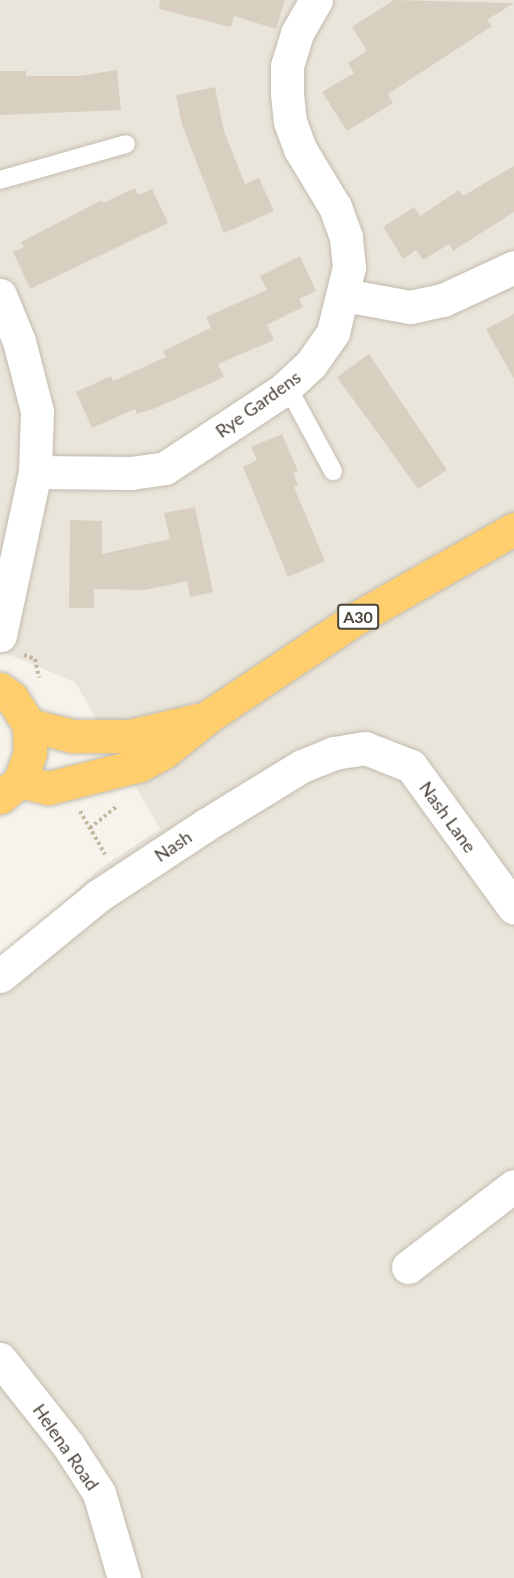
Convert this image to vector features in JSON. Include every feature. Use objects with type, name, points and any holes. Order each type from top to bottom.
[{"type":"highway","name":"A30","points":[[10,789],[48,788],[140,765],[163,753],[209,716],[355,619],[514,529]]},
{"type":"highway","points":[[0,689],[11,697],[29,725]]},
{"type":"highway","name":"A30","points":[[10,789],[30,753],[29,725],[73,736],[130,736],[209,716]]},
{"type":"street","name":"Rye Gardens","points":[[35,472],[131,473],[165,468],[287,386],[311,364],[333,332],[344,295],[349,267],[346,237],[335,207],[300,149],[290,122],[287,66],[297,33],[316,0]]},
{"type":"street","points":[[344,295],[410,307],[443,300],[514,267]]},
{"type":"street","points":[[0,295],[10,344],[37,411],[35,472],[0,635]]},
{"type":"street","name":"Nash Lane","points":[[365,748],[411,766],[514,908]]},
{"type":"street","name":"Nash","points":[[0,976],[98,896],[204,826],[302,766],[334,753],[365,748]]},
{"type":"street","points":[[408,1267],[514,1186]]},
{"type":"street","name":"Helena Road","points":[[0,1359],[68,1445],[99,1493],[124,1578]]},
{"type":"lane","points":[[0,180],[126,144]]},
{"type":"lane","points":[[287,386],[333,471]]},
{"type":"shaded area","points":[[0,0],[514,0],[514,1578],[0,1578],[0,961],[98,870],[160,829],[75,682],[0,651]]},
{"type":"building","points":[[160,0],[285,0],[276,29],[234,16],[231,27],[159,9]]},
{"type":"building","points":[[394,0],[514,3],[487,20],[492,26],[388,94],[393,103],[347,131],[322,92],[354,73],[348,63],[367,51],[352,27]]},
{"type":"building","points":[[117,70],[121,110],[0,115],[0,71],[26,71],[26,76],[78,76]]},
{"type":"building","points":[[215,87],[224,131],[245,184],[259,178],[274,211],[224,233],[182,125],[176,95]]},
{"type":"building","points":[[514,166],[514,212],[453,251],[449,244],[423,260],[416,250],[403,259],[383,227],[414,207],[420,216],[459,190],[463,196]]},
{"type":"building","points":[[135,188],[138,195],[152,189],[168,223],[30,289],[13,252],[24,247],[21,242],[102,200],[103,203]]},
{"type":"building","points":[[300,256],[316,291],[299,299],[303,307],[267,325],[274,340],[218,364],[224,377],[156,408],[137,414],[135,409],[92,428],[76,392],[111,376],[113,381],[166,357],[163,351],[211,328],[206,317],[267,290],[260,276]]},
{"type":"building","points":[[514,314],[514,379],[486,329]]},
{"type":"building","points":[[369,354],[447,470],[418,489],[337,377]]},
{"type":"building","points":[[282,434],[298,471],[293,473],[298,485],[294,487],[325,561],[288,577],[243,467],[257,460],[251,447]]},
{"type":"building","points":[[195,507],[213,592],[190,597],[187,581],[145,590],[94,589],[94,608],[69,608],[70,520],[102,521],[102,554],[170,539],[164,513]]}]
